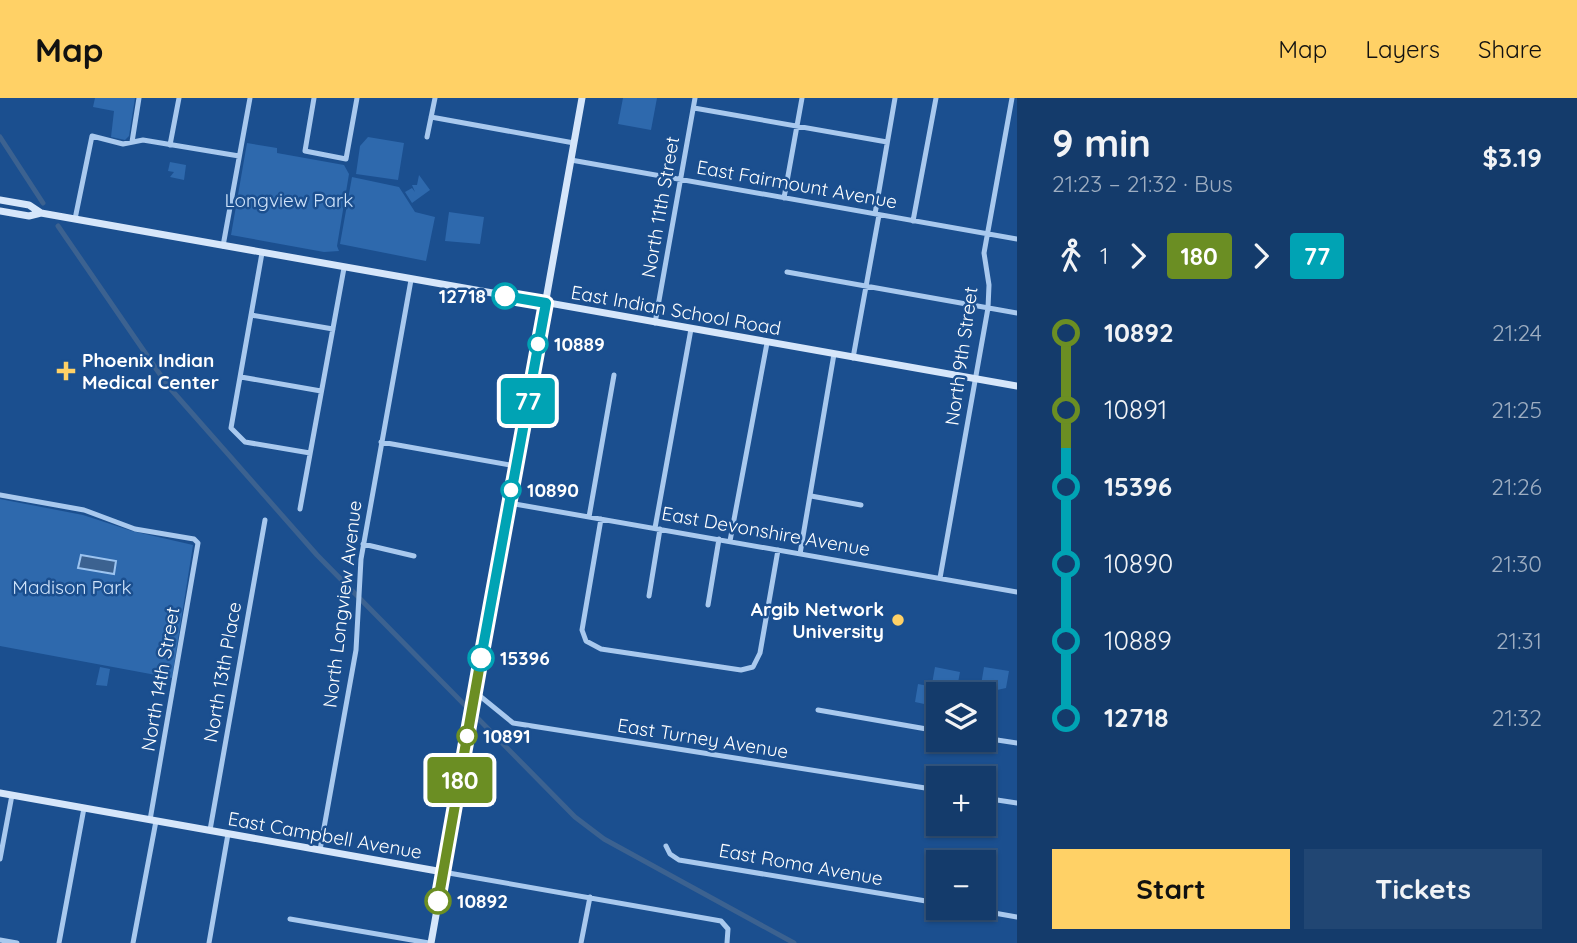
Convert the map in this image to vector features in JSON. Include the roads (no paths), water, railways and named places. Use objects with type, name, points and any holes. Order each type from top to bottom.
[{"type":"street","points":[[132,142],[139,98]]},
{"type":"street","points":[[170,145],[179,98]]},
{"type":"street","points":[[223,246],[250,98]]},
{"type":"street","points":[[314,98],[305,151],[346,159],[357,98]]},
{"type":"street","points":[[427,137],[435,98]]},
{"type":"street","points":[[290,919],[430,943],[582,98]]},
{"type":"street","name":"North 11th Street","points":[[655,323],[695,98]]},
{"type":"street","points":[[784,198],[802,98]]},
{"type":"street","points":[[853,358],[867,286],[895,98]]},
{"type":"street","points":[[913,221],[936,98]]},
{"type":"street","name":"North 9th Street","points":[[940,578],[988,308],[989,291],[984,253],[986,233],[1012,98]]},
{"type":"street","points":[[694,108],[887,142]]},
{"type":"street","points":[[431,117],[574,142]]},
{"type":"street","points":[[75,219],[92,136],[113,142],[143,140],[239,156]]},
{"type":"street","name":"East Fairmount Avenue","points":[[570,162],[1017,239]]},
{"type":"street","name":"East Indian School Road","points":[[0,200],[29,205],[41,213],[61,217],[1017,386]]},
{"type":"street","name":"East Indian School Road","points":[[0,211],[29,216],[41,213]]},
{"type":"street","points":[[262,253],[231,428],[245,442],[310,453]]},
{"type":"street","points":[[300,509],[344,268]]},
{"type":"street","points":[[787,272],[1017,313]]},
{"type":"street","name":"North Longview Avenue","points":[[320,850],[355,654],[363,544],[411,280]]},
{"type":"street","points":[[251,315],[333,329]]},
{"type":"street","points":[[649,596],[691,329]]},
{"type":"street","points":[[730,541],[767,343]]},
{"type":"street","points":[[800,554],[834,354]]},
{"type":"street","points":[[589,517],[614,376]]},
{"type":"street","points":[[241,377],[321,391]]},
{"type":"street","points":[[382,442],[516,466]]},
{"type":"street","name":"North 14th Street","points":[[0,495],[84,510],[135,529],[194,539],[198,543],[134,943]]},
{"type":"street","points":[[811,496],[861,505]]},
{"type":"street","name":"East Devonshire Avenue","points":[[509,503],[1017,592]]},
{"type":"street","points":[[601,519],[582,624],[586,641],[595,647],[614,651],[741,670],[753,667],[759,657],[778,550]]},
{"type":"street","name":"North 13th Place","points":[[210,830],[265,520]]},
{"type":"street","points":[[708,605],[719,539]]},
{"type":"street","points":[[363,544],[414,556]]},
{"type":"street","name":"East Turney Avenue","points":[[475,692],[513,723],[926,788]]},
{"type":"street","points":[[818,710],[926,729]]},
{"type":"street","points":[[996,740],[1017,743]]},
{"type":"street","name":"East Campbell Avenue","points":[[0,793],[721,920],[726,924],[727,943]]},
{"type":"street","points":[[0,859],[12,795]]},
{"type":"street","points":[[996,800],[1017,803]]},
{"type":"street","points":[[59,943],[84,808]]},
{"type":"street","points":[[209,943],[228,834]]},
{"type":"street","name":"East Roma Avenue","points":[[666,846],[670,854],[679,860],[926,902]]},
{"type":"street","points":[[581,943],[590,897]]},
{"type":"street","points":[[996,913],[1017,917]]},
{"type":"street","points":[[0,940],[17,943]]},
{"type":"waterway","points":[[0,137],[43,203]]},
{"type":"waterway","points":[[58,226],[168,386],[317,555],[575,817],[604,839],[794,943]]},
{"type":"place","name":"12718","points":[[505,296]]},
{"type":"place","name":"10889","points":[[538,344]]},
{"type":"place","name":"Phoenix Indian Medical Center","points":[[66,371]]},
{"type":"place","name":"10890","points":[[511,490]]},
{"type":"place","name":"Argib Network University","points":[[898,620]]},
{"type":"place","name":"15396","points":[[481,658]]},
{"type":"place","name":"10891","points":[[467,736]]},
{"type":"place","name":"10892","points":[[438,901]]},
{"type":"park label","name":"Longview Park","points":[[289,200]]},
{"type":"park label","name":"Madison Park","points":[[72,587]]}]
